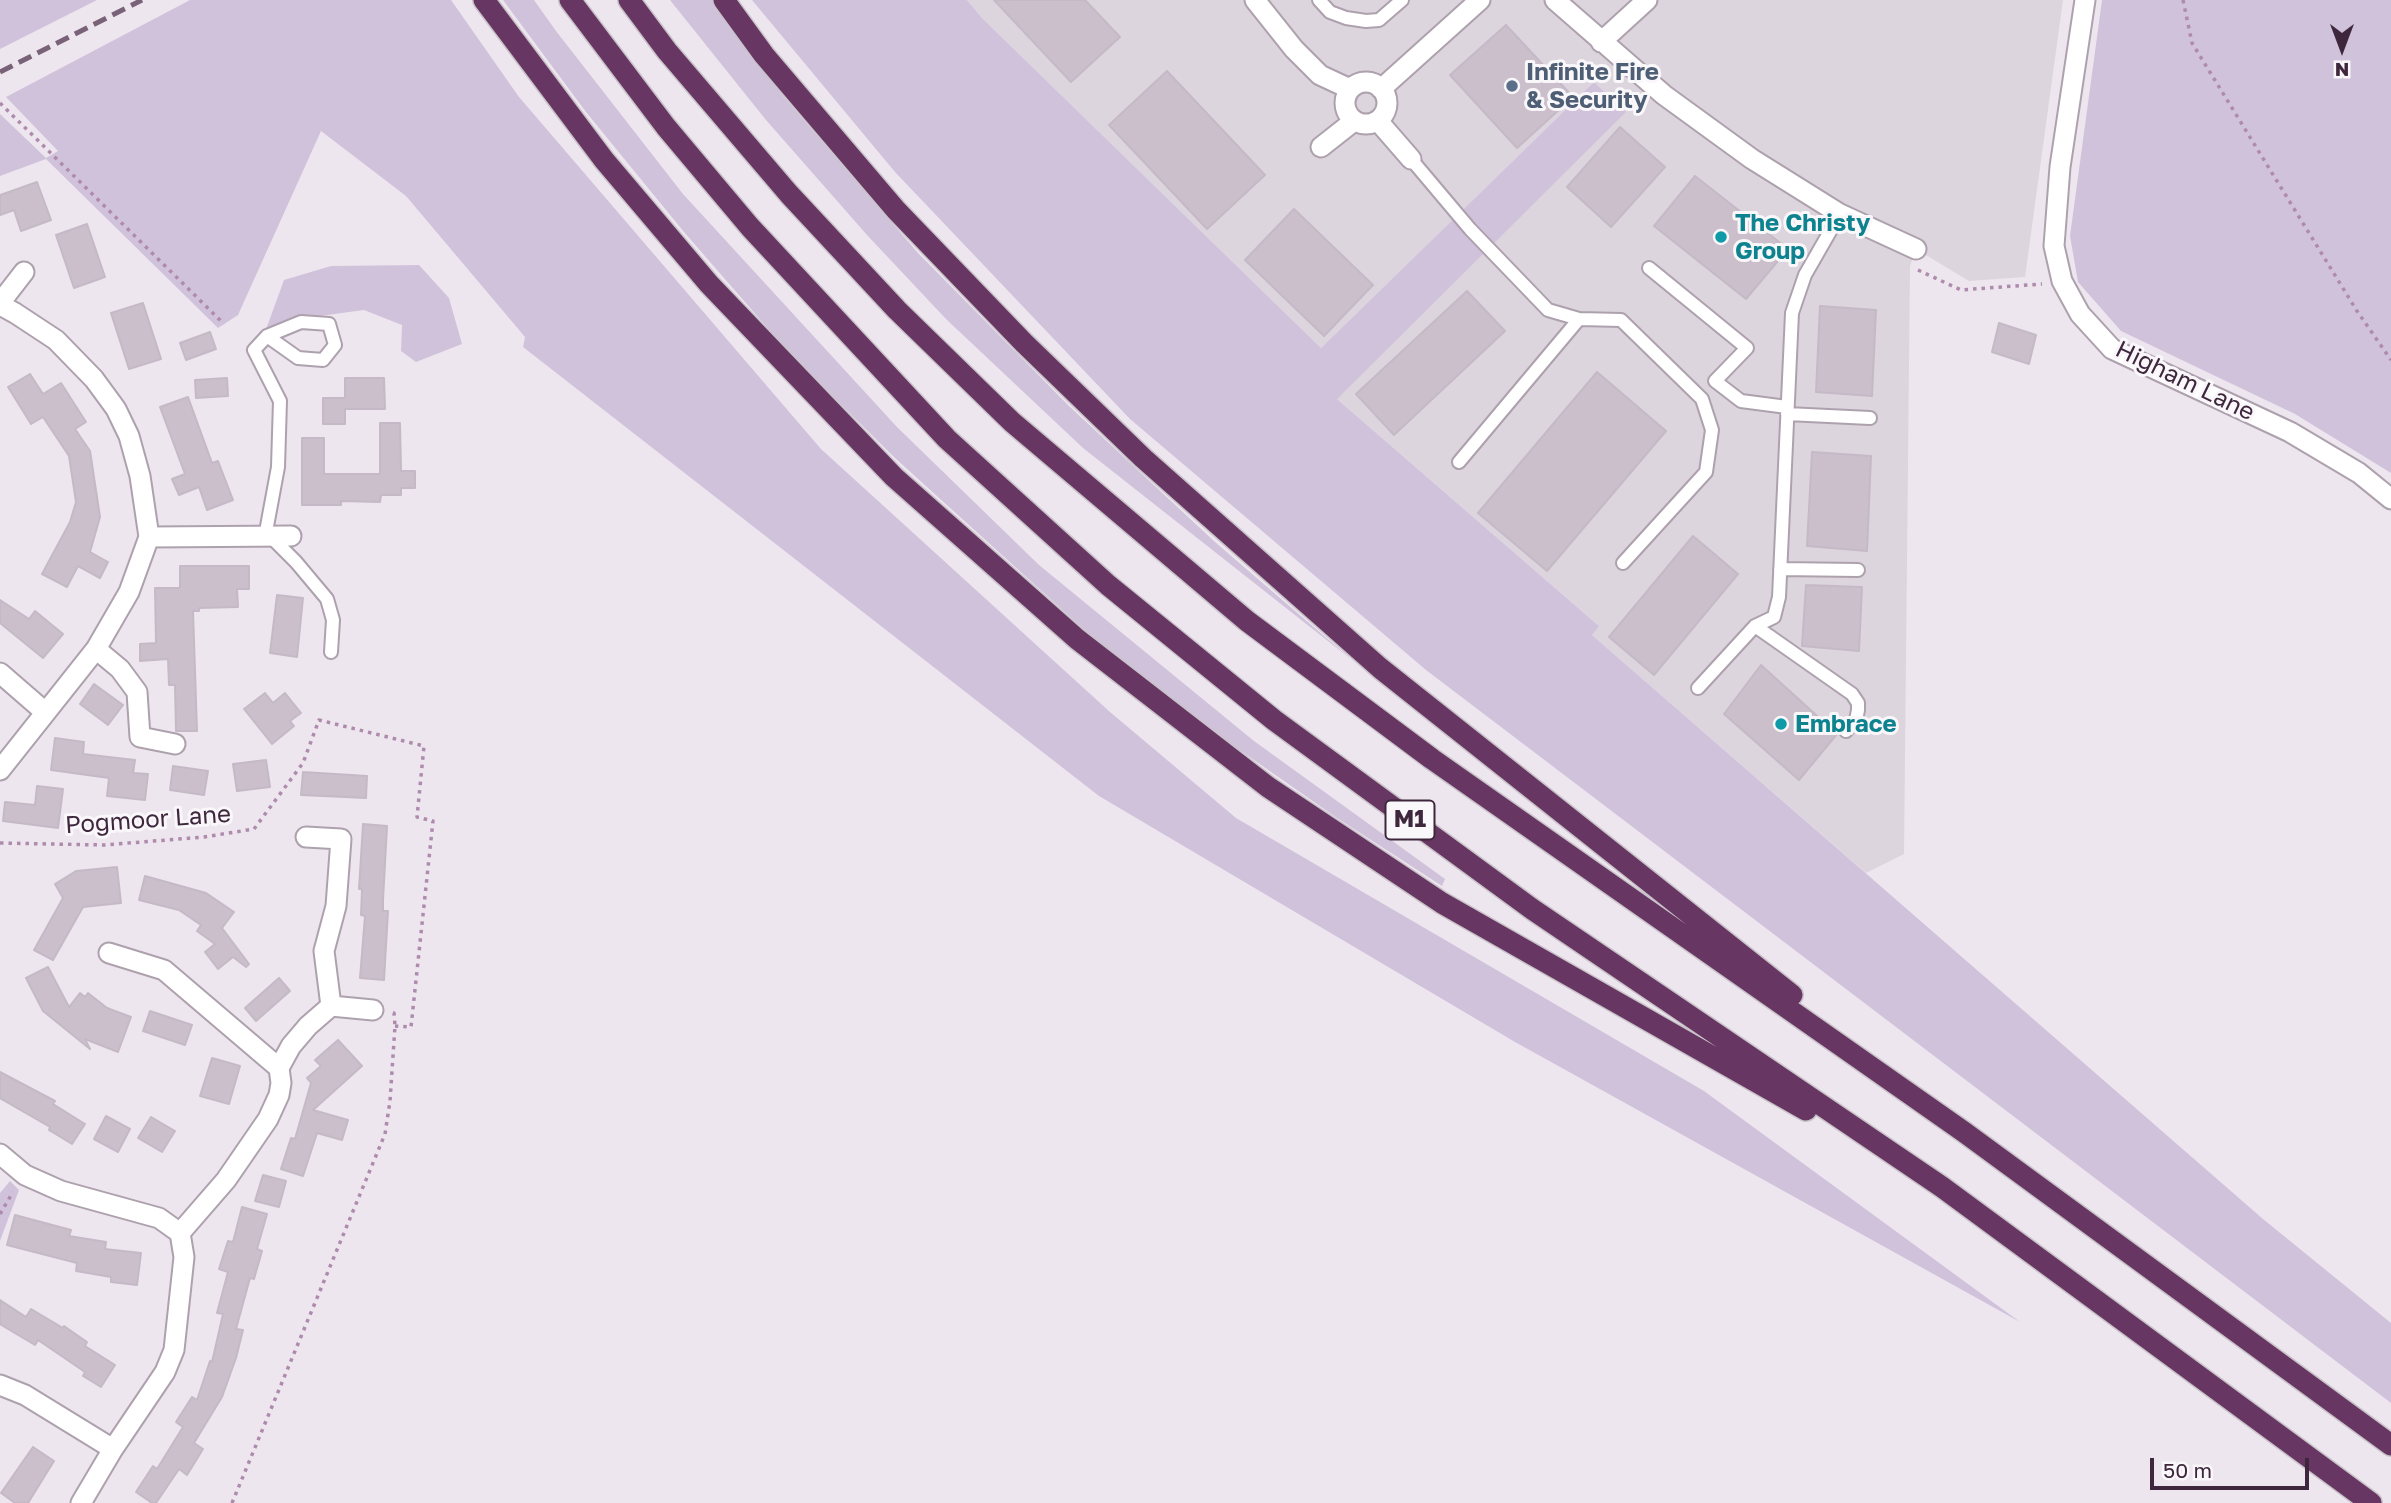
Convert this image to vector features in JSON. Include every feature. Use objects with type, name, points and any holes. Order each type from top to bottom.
[{"type":"highway","name":"M1","points":[[484,0],[604,160],[709,284],[894,477],[1077,639],[1268,787],[1443,903],[1942,1187]]},
{"type":"highway","name":"M1","points":[[570,0],[666,127],[750,227],[947,439],[1108,585],[1274,720],[1532,909],[1942,1187],[2371,1503]]},
{"type":"highway","name":"M1","points":[[629,0],[667,51],[789,194],[897,310],[1012,422],[1237,613],[1432,759],[1964,1132],[2391,1445]]},
{"type":"highway","name":"M1","points":[[724,0],[764,55],[896,210],[1024,343],[1204,514],[1380,668],[1964,1132]]},
{"type":"street","points":[[1255,0],[1294,49],[1320,75],[1350,89]]},
{"type":"street","points":[[1381,89],[1480,0]]},
{"type":"street","points":[[1555,0],[1664,95],[1752,159],[1840,214],[1916,249]]},
{"type":"street","points":[[1601,42],[1647,0]]},
{"type":"street","name":"Higham Lane","points":[[2085,0],[2060,167],[2054,246],[2062,281],[2080,314],[2112,349],[2290,432],[2359,473],[2391,499]]},
{"type":"street","points":[[1365,82],[1381,89],[1387,102],[1378,121],[1364,124],[1349,116],[1345,107],[1350,89],[1365,82]]},
{"type":"street","points":[[1321,147],[1354,121]]},
{"type":"street","points":[[1378,121],[1411,159]]},
{"type":"street","points":[[0,770],[96,649],[129,592],[149,537],[140,476],[129,436],[116,409],[94,379],[55,340],[0,304],[24,272]]},
{"type":"street","points":[[149,537],[291,536]]},
{"type":"street","points":[[96,649],[120,669],[137,692],[140,737],[175,744]]},
{"type":"street","points":[[0,673],[45,712]]},
{"type":"street","points":[[306,837],[341,839],[336,906],[324,951],[331,1006]]},
{"type":"street","points":[[109,953],[164,970],[279,1068]]},
{"type":"street","points":[[180,1233],[226,1180],[268,1119],[279,1095],[279,1068],[299,1036],[331,1006],[373,1010]]},
{"type":"street","points":[[0,1154],[25,1175],[61,1191],[159,1218],[180,1233],[184,1257],[174,1350],[165,1371],[81,1503]]},
{"type":"street","points":[[0,1385],[25,1395],[113,1449]]},
{"type":"lane","points":[[1319,0],[1330,12],[1366,21],[1379,20],[1394,3]]},
{"type":"lane","points":[[1411,159],[1470,229],[1548,310],[1579,319],[1621,320],[1702,400],[1712,430],[1706,472],[1623,563]]},
{"type":"lane","points":[[1698,688],[1755,626],[1774,617],[1779,597],[1791,313],[1805,275],[1840,214]]},
{"type":"lane","points":[[1648,268],[1747,348],[1715,381],[1741,401],[1787,410],[1870,418]]},
{"type":"lane","points":[[1459,461],[1579,319]]},
{"type":"lane","points":[[267,336],[298,358],[323,360],[335,345],[329,324],[301,322],[267,336],[254,350],[281,401],[278,467],[267,537],[296,562],[327,600],[334,620],[331,652]]},
{"type":"lane","points":[[1780,569],[1858,570]]},
{"type":"lane","points":[[1755,626],[1852,694],[1858,703],[1858,710],[1856,720],[1846,731]]},
{"type":"path","points":[[2183,0],[2192,43],[2357,312],[2391,360]]},
{"type":"path","points":[[0,103],[225,324]]},
{"type":"path","points":[[1916,249],[1910,266],[1961,289],[2062,281]]},
{"type":"path","name":"Pogmoor Lane","points":[[0,843],[104,845],[204,837],[254,829],[303,763],[319,720],[425,746],[417,817],[433,821],[411,1027],[395,1026]]},
{"type":"path","points":[[232,1503],[385,1134],[390,1101],[394,1013],[373,1010]]},
{"type":"path","points":[[0,1214],[25,1175]]},
{"type":"shaded area","points":[[0,0],[97,0],[0,49]]},
{"type":"shaded area","points":[[190,0],[451,0],[519,97],[821,449],[1110,712],[1236,818],[1704,1091],[2020,1322],[1515,1042],[1099,796],[523,347],[525,337],[406,196],[321,131],[238,315],[218,328],[46,159],[0,176],[0,114],[46,158],[58,151],[6,97]]},
{"type":"shaded area","points":[[503,0],[534,0],[683,194],[897,427],[1039,565],[1254,741],[1445,879],[1442,886],[1337,818],[1221,737],[1088,633],[895,458],[791,355],[684,232],[586,112]]},
{"type":"shaded area","points":[[670,0],[715,0],[783,96],[918,253],[1069,406],[1215,542],[1352,660],[1083,448],[946,319],[867,235],[766,120]]},
{"type":"shaded area","points":[[752,0],[967,0],[982,18],[1321,348],[1594,82],[1626,112],[1337,399],[1599,626],[1592,635],[2263,1219],[2391,1323],[2391,1403],[1426,670],[1130,419],[895,172]]},
{"type":"shaded area","points":[[967,0],[2063,0],[2025,277],[1969,281],[1916,249],[1910,266],[1904,854],[1866,873],[1592,635],[1598,625],[1336,398],[1625,112],[1594,82],[1321,348],[982,18]]},
{"type":"shaded area","points":[[2102,0],[2391,0],[2391,473],[2295,414],[2121,331],[2078,282],[2070,236]]},
{"type":"shaded area","points":[[419,265],[449,298],[462,344],[416,362],[401,351],[402,325],[364,310],[305,318],[265,332],[284,280],[331,266]]},
{"type":"shaded area","points":[[10,1181],[19,1190],[0,1241],[0,1193]]},
{"type":"building","points":[[994,0],[1085,0],[1120,37],[1071,82]]},
{"type":"building","name":"Infinite Fire & Security","points":[[1506,25],[1573,97],[1517,148],[1450,75]]},
{"type":"building","points":[[1167,71],[1265,175],[1207,229],[1109,125]]},
{"type":"building","points":[[1620,127],[1665,167],[1611,227],[1567,187]]},
{"type":"building","name":"The Christy Group","points":[[1695,176],[1788,249],[1746,299],[1654,226]]},
{"type":"building","points":[[37,182],[51,220],[21,231],[14,210],[0,215],[0,195]]},
{"type":"building","points":[[1294,209],[1373,285],[1324,336],[1245,260]]},
{"type":"building","points":[[87,224],[105,277],[74,288],[56,235]]},
{"type":"building","points":[[1467,291],[1505,331],[1394,435],[1356,394]]},
{"type":"building","points":[[143,303],[161,359],[129,369],[111,313]]},
{"type":"building","points":[[1820,306],[1876,310],[1872,396],[1816,392]]},
{"type":"building","points":[[1999,323],[2036,335],[2029,364],[1992,352]]},
{"type":"building","points":[[210,332],[216,349],[186,360],[180,343]]},
{"type":"building","points":[[1597,372],[1666,431],[1547,571],[1478,513]]},
{"type":"building","points":[[30,374],[43,394],[61,383],[86,422],[75,429],[90,451],[100,517],[90,552],[108,562],[100,578],[78,566],[67,587],[42,574],[70,522],[76,502],[69,456],[43,417],[31,424],[8,387]]},
{"type":"building","points":[[227,378],[228,396],[196,398],[195,380]]},
{"type":"building","points":[[345,378],[384,378],[385,409],[345,409],[345,424],[323,424],[323,398],[345,398]]},
{"type":"building","points":[[188,397],[212,463],[218,461],[233,500],[207,510],[199,487],[179,495],[172,479],[185,474],[160,407]]},
{"type":"building","points":[[380,423],[400,423],[401,471],[415,471],[415,488],[401,488],[401,495],[381,495],[380,502],[341,501],[341,505],[302,505],[302,438],[324,438],[324,474],[380,474]]},
{"type":"building","points":[[1812,452],[1871,456],[1867,551],[1807,546]]},
{"type":"building","points":[[1693,536],[1738,574],[1654,675],[1609,637]]},
{"type":"building","points":[[180,566],[249,566],[249,589],[237,589],[238,607],[199,608],[199,611],[193,611],[197,731],[176,731],[175,685],[169,685],[168,659],[140,661],[140,644],[156,643],[155,588],[180,588]]},
{"type":"building","points":[[1806,585],[1862,587],[1859,651],[1802,646]]},
{"type":"building","points":[[277,595],[303,598],[297,657],[270,653]]},
{"type":"building","points":[[0,600],[29,619],[35,611],[63,634],[43,658],[0,623]]},
{"type":"building","name":"Embrace","points":[[1761,665],[1837,734],[1799,780],[1724,714]]},
{"type":"building","points":[[94,684],[123,705],[108,725],[80,704]]},
{"type":"building","points":[[265,693],[273,703],[285,693],[301,713],[290,721],[294,726],[272,744],[244,709]]},
{"type":"building","points":[[55,738],[84,742],[83,754],[135,760],[133,773],[148,774],[145,800],[107,796],[109,778],[51,770]]},
{"type":"building","points":[[266,760],[270,787],[237,791],[233,764]]},
{"type":"building","points":[[173,766],[208,771],[204,795],[170,790]]},
{"type":"building","points":[[303,772],[367,776],[366,798],[301,795]]},
{"type":"building","points":[[37,786],[63,789],[58,828],[3,821],[5,802],[35,805]]},
{"type":"building","points":[[363,824],[387,826],[383,911],[388,911],[384,980],[360,978],[365,916],[361,915],[362,889],[359,889]]},
{"type":"building","points":[[117,867],[121,903],[83,907],[53,960],[34,950],[63,898],[55,884],[76,871]]},
{"type":"building","points":[[145,876],[206,893],[234,912],[222,928],[249,964],[246,967],[233,957],[218,969],[205,952],[215,944],[197,931],[201,925],[179,910],[139,900]]},
{"type":"building","points":[[48,967],[69,1007],[80,993],[85,997],[88,993],[107,1008],[131,1017],[118,1052],[85,1039],[90,1049],[43,1011],[26,978]]},
{"type":"building","points":[[279,978],[290,991],[256,1021],[245,1008]]},
{"type":"building","points":[[150,1011],[192,1025],[185,1045],[143,1031]]},
{"type":"building","points":[[338,1040],[362,1066],[313,1110],[348,1120],[342,1140],[317,1133],[303,1176],[281,1169],[291,1138],[295,1139],[311,1083],[307,1078],[321,1066],[315,1060]]},
{"type":"building","points":[[212,1058],[240,1066],[229,1104],[200,1096]]},
{"type":"building","points":[[0,1072],[55,1101],[53,1104],[85,1124],[72,1144],[49,1130],[50,1127],[0,1098]]},
{"type":"building","points":[[106,1116],[130,1129],[118,1152],[94,1139]]},
{"type":"building","points":[[151,1117],[175,1131],[162,1152],[138,1138]]},
{"type":"building","points":[[263,1175],[286,1181],[279,1207],[255,1201]]},
{"type":"building","points":[[242,1207],[267,1214],[257,1249],[262,1251],[254,1279],[250,1278],[236,1329],[243,1330],[236,1358],[222,1397],[194,1443],[203,1449],[187,1475],[179,1469],[156,1503],[152,1503],[136,1492],[153,1466],[157,1469],[183,1427],[176,1422],[192,1397],[197,1400],[210,1361],[212,1362],[223,1314],[217,1313],[228,1272],[219,1269],[228,1241],[233,1242]]},
{"type":"building","points":[[15,1215],[71,1230],[69,1236],[106,1242],[105,1249],[141,1253],[137,1285],[111,1282],[111,1277],[76,1271],[77,1263],[7,1245]]},
{"type":"building","points":[[0,1300],[26,1317],[31,1309],[63,1328],[64,1326],[87,1342],[85,1346],[115,1365],[101,1387],[83,1376],[85,1372],[38,1340],[35,1345],[0,1324]]},
{"type":"building","points":[[33,1447],[54,1461],[28,1503],[15,1503],[1,1493]]},
{"type":"railway","points":[[0,72],[142,0]]},
{"type":"place","name":"Infinite Fire & Security","points":[[1512,86]]},
{"type":"place","name":"The Christy Group","points":[[1721,237]]},
{"type":"place","name":"Embrace","points":[[1781,724]]}]
